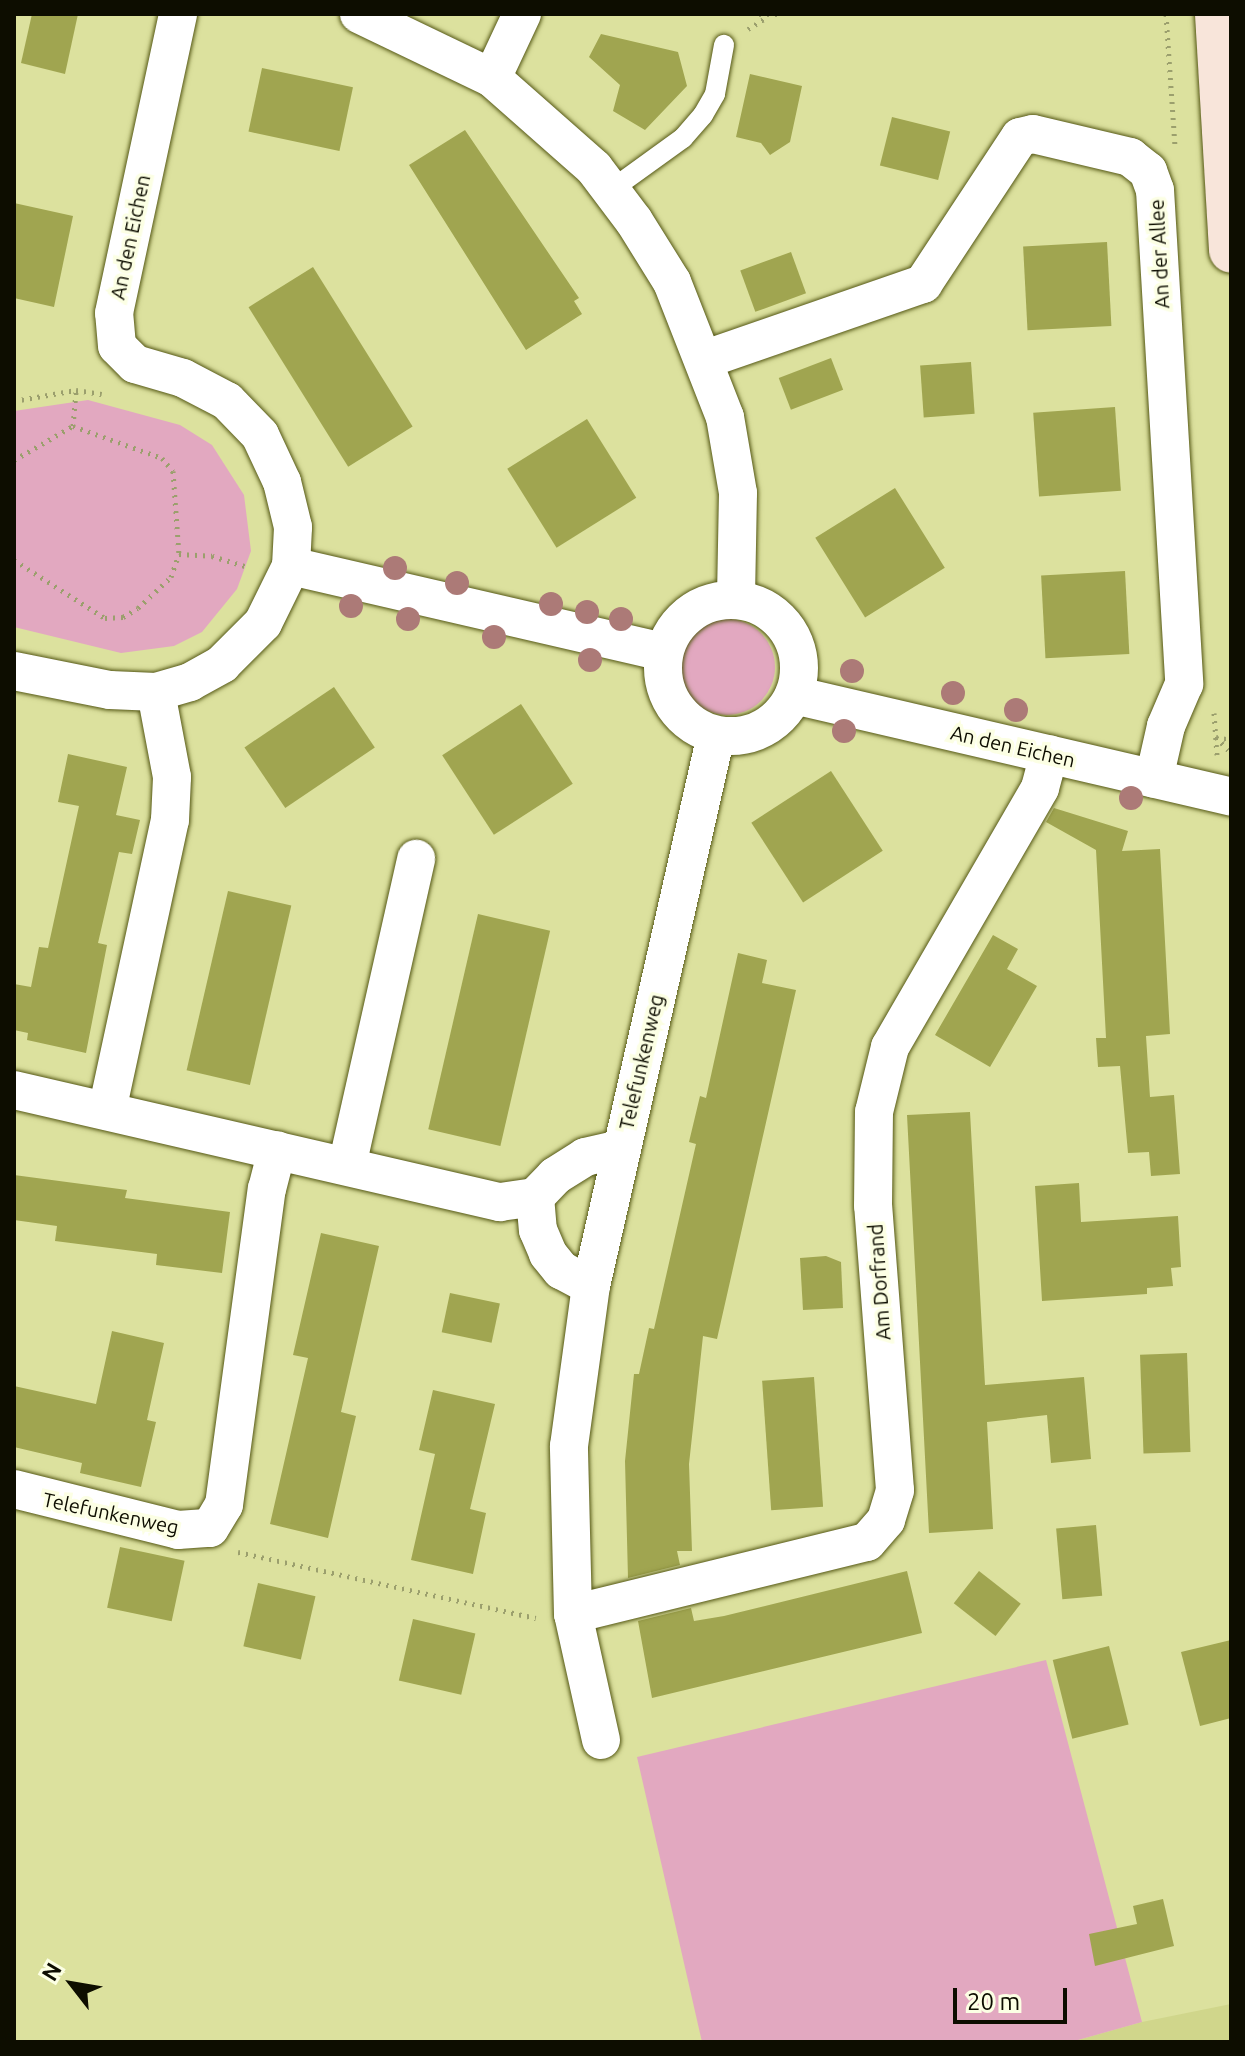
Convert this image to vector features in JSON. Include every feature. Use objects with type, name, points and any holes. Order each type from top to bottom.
[{"type":"street","name":"An den Eichen","points":[[14,671],[110,690],[156,692],[222,664],[263,623],[291,566],[293,527],[282,482],[260,435],[227,401],[183,378],[135,364],[117,346],[114,313],[178,14]]},
{"type":"street","points":[[359,14],[492,78],[556,130],[611,190],[672,282],[706,359],[725,417],[738,493],[736,600]]},
{"type":"street","points":[[492,78],[522,14]]},
{"type":"street","points":[[1217,14],[1231,251]]},
{"type":"street","name":"An der Allee","points":[[706,359],[923,284],[1020,137],[1033,134],[1130,157],[1148,171],[1155,190],[1184,684],[1166,726],[1154,779]]},
{"type":"street","points":[[291,566],[664,652]]},
{"type":"street","points":[[736,600],[773,614],[788,630],[797,650],[794,695],[784,711],[762,729],[735,737],[716,735],[695,727],[673,704],[663,674],[664,652],[682,620],[697,609],[736,600]]},
{"type":"street","points":[[107,1111],[170,820],[172,777],[156,692]]},
{"type":"street","name":"An den Eichen","points":[[794,695],[1231,797]]},
{"type":"street","name":"Telefunkenweg","points":[[535,1197],[555,1176],[585,1157],[620,1149],[716,735]]},
{"type":"street","name":"Am Dorfrand","points":[[573,1614],[867,1542],[886,1520],[895,1490],[873,1206],[874,1112],[890,1047],[1040,788],[1049,754]]},
{"type":"street","points":[[347,1166],[416,859]]},
{"type":"street","points":[[14,1090],[500,1202],[535,1197],[538,1230],[548,1254],[561,1270],[591,1286]]},
{"type":"street","points":[[601,1740],[573,1614],[569,1446],[591,1286],[620,1149]]},
{"type":"street","points":[[210,1528],[224,1505],[267,1189],[277,1150]]},
{"type":"street","name":"Telefunkenweg","points":[[14,1489],[178,1530],[210,1528]]},
{"type":"lane","points":[[611,190],[683,138],[703,115],[715,94],[724,45]]},
{"type":"path","points":[[759,14],[777,14]]},
{"type":"path","points":[[73,426],[76,390]]},
{"type":"path","points":[[14,401],[76,390],[102,394]]},
{"type":"path","points":[[14,460],[73,426],[162,458],[173,471],[179,554],[171,577],[138,608],[123,617],[105,618],[14,560]]},
{"type":"path","points":[[179,554],[212,556],[253,568]]},
{"type":"path","points":[[1231,740],[1215,737],[1231,753]]},
{"type":"path","points":[[210,1528],[241,1554],[544,1620],[573,1614]]},
{"type":"shaded area","points":[[88,400],[180,425],[212,445],[244,495],[251,551],[237,589],[202,632],[174,646],[121,653],[14,627],[14,411]]},
{"type":"shaded area","points":[[727,619],[745,623],[761,633],[771,649],[775,667],[771,685],[761,701],[745,711],[727,715],[709,711],[693,701],[683,685],[679,667],[683,649],[693,633],[709,623]]},
{"type":"shaded area","points":[[1046,1660],[1142,2022],[1071,2042],[702,2042],[637,1757]]},
{"type":"shaded area","points":[[1231,2004],[1231,2042],[1071,2042],[1142,2022]]},
{"type":"building","points":[[32,14],[78,14],[65,74],[21,63]]},
{"type":"building","points":[[601,34],[678,52],[687,86],[645,130],[613,111],[620,85],[589,57]]},
{"type":"building","points":[[262,68],[353,87],[339,151],[248,132]]},
{"type":"building","points":[[750,74],[802,86],[790,142],[770,155],[761,143],[736,137]]},
{"type":"building","points":[[892,117],[950,132],[938,180],[880,166]]},
{"type":"building","points":[[465,130],[579,298],[574,301],[582,314],[526,350],[409,165]]},
{"type":"building","points":[[14,203],[73,216],[54,307],[14,298]]},
{"type":"building","points":[[1107,242],[1111,326],[1028,330],[1023,246]]},
{"type":"building","points":[[791,252],[806,293],[755,312],[740,270]]},
{"type":"building","points":[[313,267],[413,426],[348,467],[249,307]]},
{"type":"building","points":[[831,358],[843,390],[791,410],[779,378]]},
{"type":"building","points":[[971,362],[975,414],[924,417],[920,366]]},
{"type":"building","points":[[1115,407],[1121,491],[1039,497],[1033,413]]},
{"type":"building","points":[[587,419],[636,498],[557,548],[507,469]]},
{"type":"building","points":[[895,488],[945,568],[865,618],[815,538]]},
{"type":"building","points":[[1125,571],[1129,654],[1045,658],[1041,575]]},
{"type":"building","points":[[334,687],[375,748],[285,808],[244,747]]},
{"type":"building","points":[[521,704],[573,784],[494,835],[442,755]]},
{"type":"building","points":[[68,754],[127,767],[116,815],[140,820],[132,854],[119,852],[98,943],[107,945],[86,1053],[27,1040],[28,1033],[14,1030],[14,984],[31,987],[39,947],[48,948],[79,806],[58,802]]},
{"type":"building","points":[[831,771],[883,851],[803,902],[751,823]]},
{"type":"building","points":[[1054,808],[1128,831],[1122,851],[1160,849],[1170,1034],[1146,1036],[1150,1097],[1174,1095],[1180,1174],[1151,1176],[1149,1152],[1128,1153],[1120,1066],[1098,1067],[1096,1038],[1106,1038],[1096,850],[1046,822]]},
{"type":"building","points":[[228,891],[291,906],[250,1085],[187,1070]]},
{"type":"building","points":[[478,914],[550,931],[500,1146],[428,1129]]},
{"type":"building","points":[[993,935],[1018,949],[1007,969],[1037,986],[990,1067],[935,1035]]},
{"type":"building","points":[[738,953],[767,960],[762,983],[796,990],[717,1339],[703,1336],[689,1464],[692,1551],[677,1551],[680,1565],[628,1578],[625,1461],[634,1374],[639,1374],[649,1328],[654,1329],[696,1144],[689,1142],[700,1096],[706,1098]]},
{"type":"building","points":[[970,1112],[985,1385],[1084,1377],[1091,1459],[1051,1463],[1047,1415],[987,1422],[993,1529],[929,1533],[907,1115]]},
{"type":"building","points":[[14,1175],[127,1190],[125,1198],[230,1212],[222,1273],[156,1265],[157,1254],[55,1241],[57,1226],[14,1220]]},
{"type":"building","points":[[1079,1183],[1081,1222],[1178,1216],[1181,1267],[1171,1268],[1173,1286],[1147,1288],[1147,1294],[1042,1301],[1035,1186]]},
{"type":"building","points":[[321,1233],[379,1246],[341,1412],[356,1416],[328,1538],[270,1524],[308,1358],[293,1355]]},
{"type":"building","points":[[826,1256],[841,1262],[843,1308],[803,1310],[800,1258]]},
{"type":"building","points":[[450,1293],[500,1304],[492,1343],[442,1332]]},
{"type":"building","points":[[112,1331],[164,1343],[147,1420],[156,1422],[141,1487],[80,1473],[82,1463],[14,1447],[14,1386],[96,1404]]},
{"type":"building","points":[[1187,1353],[1190,1452],[1143,1454],[1140,1355]]},
{"type":"building","points":[[814,1377],[823,1507],[771,1510],[762,1381]]},
{"type":"building","points":[[433,1390],[495,1404],[470,1509],[486,1513],[473,1574],[411,1560],[435,1454],[419,1450]]},
{"type":"building","points":[[1096,1525],[1102,1596],[1062,1599],[1056,1528]]},
{"type":"building","points":[[120,1547],[185,1561],[172,1621],[107,1608]]},
{"type":"building","points":[[907,1571],[922,1633],[652,1698],[638,1621],[691,1608],[694,1621],[724,1616]]},
{"type":"building","points":[[979,1571],[1021,1604],[996,1636],[954,1603]]},
{"type":"building","points":[[258,1583],[315,1596],[301,1660],[243,1646]]},
{"type":"building","points":[[413,1619],[475,1633],[461,1695],[399,1680]]},
{"type":"building","points":[[1231,1640],[1231,1718],[1200,1726],[1181,1652]]},
{"type":"building","points":[[1109,1646],[1129,1725],[1072,1739],[1053,1660]]},
{"type":"building","points":[[1163,1899],[1174,1946],[1095,1966],[1089,1934],[1137,1924],[1133,1906]]}]
